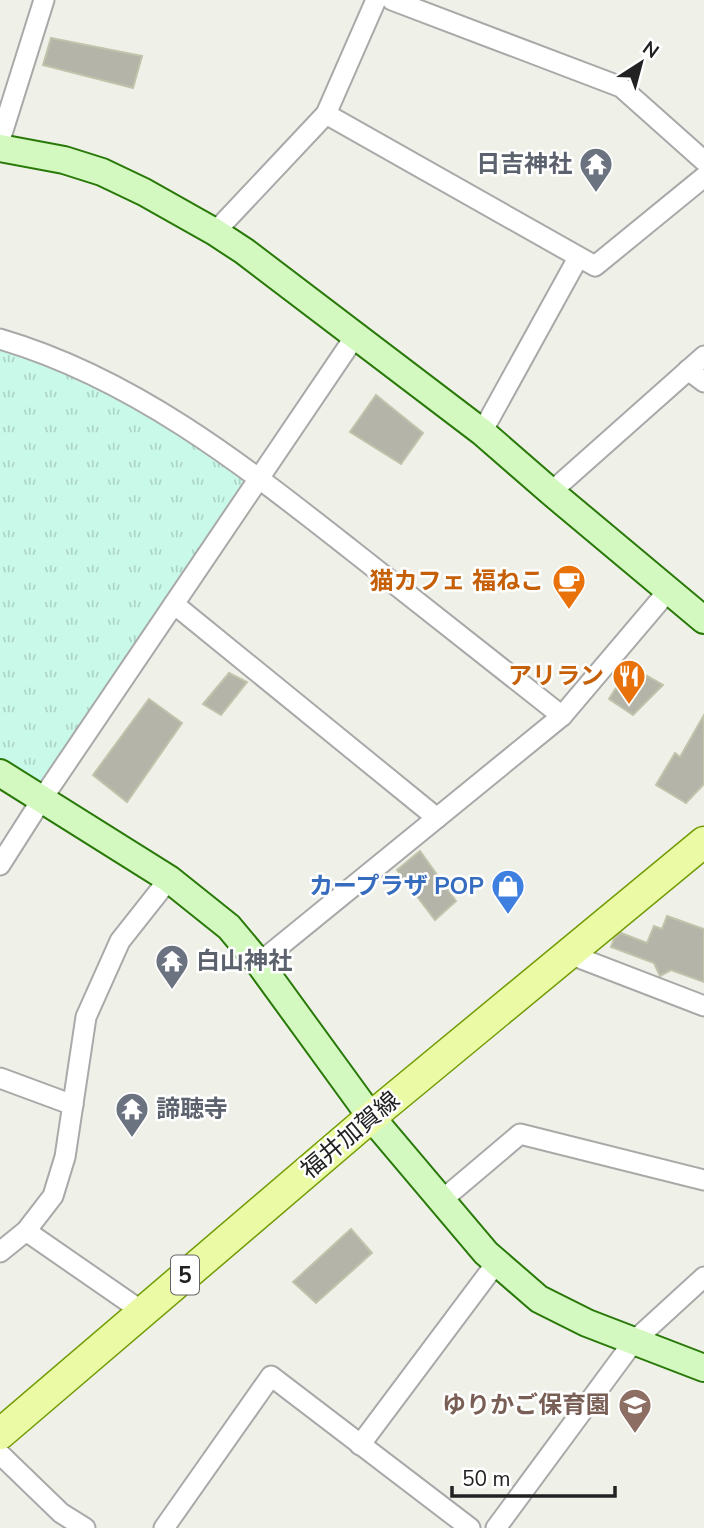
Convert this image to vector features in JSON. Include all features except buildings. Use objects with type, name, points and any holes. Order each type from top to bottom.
[{"type":"main road","name":"福井加賀線","points":[[0,1434],[371,1117],[704,842]]},
{"type":"street","points":[[0,140],[44,0]]},
{"type":"street","points":[[215,232],[326,114],[376,0]]},
{"type":"street","points":[[392,0],[621,87],[704,161]]},
{"type":"street","points":[[326,114],[595,266],[704,177]]},
{"type":"street","points":[[0,148],[64,160],[102,172],[144,192],[244,251],[482,432],[704,620]]},
{"type":"street","points":[[482,432],[578,258]]},
{"type":"street","points":[[0,865],[356,335]]},
{"type":"street","points":[[0,340],[32,349],[122,390],[183,425],[259,478],[562,716]]},
{"type":"street","points":[[551,492],[696,376],[704,356]]},
{"type":"street","points":[[259,963],[562,716],[668,591]]},
{"type":"street","points":[[174,604],[437,818]]},
{"type":"street","points":[[0,773],[169,879],[229,927],[259,963],[371,1117],[486,1253],[539,1298],[587,1323],[704,1368]]},
{"type":"street","points":[[0,1252],[26,1231],[53,1196],[65,1157],[86,1017],[120,941],[169,879]]},
{"type":"street","points":[[569,954],[704,1006]]},
{"type":"street","points":[[0,1078],[73,1105]]},
{"type":"street","points":[[442,1200],[520,1134],[704,1180]]},
{"type":"street","points":[[26,1231],[143,1312]]},
{"type":"street","points":[[360,1444],[497,1262]]},
{"type":"street","points":[[496,1528],[635,1341],[704,1277]]},
{"type":"street","points":[[164,1528],[271,1376],[470,1528]]},
{"type":"street","points":[[0,1454],[61,1513],[85,1528]]},
{"type":"green space","points":[[0,339],[32,349],[259,478],[46,793],[0,767]]},
{"type":"place","name":"日吉神社","points":[[596,194]]},
{"type":"place","name":"猫カフェ 福ねこ","points":[[569,611]]},
{"type":"place","name":"アリラン","points":[[629,706]]},
{"type":"place","name":"カープラザ POP","points":[[508,916]]},
{"type":"place","name":"白山神社","points":[[172,991]]},
{"type":"place","name":"諦聴寺","points":[[132,1139]]},
{"type":"place","name":"ゆりかご保育園","points":[[635,1435]]}]
